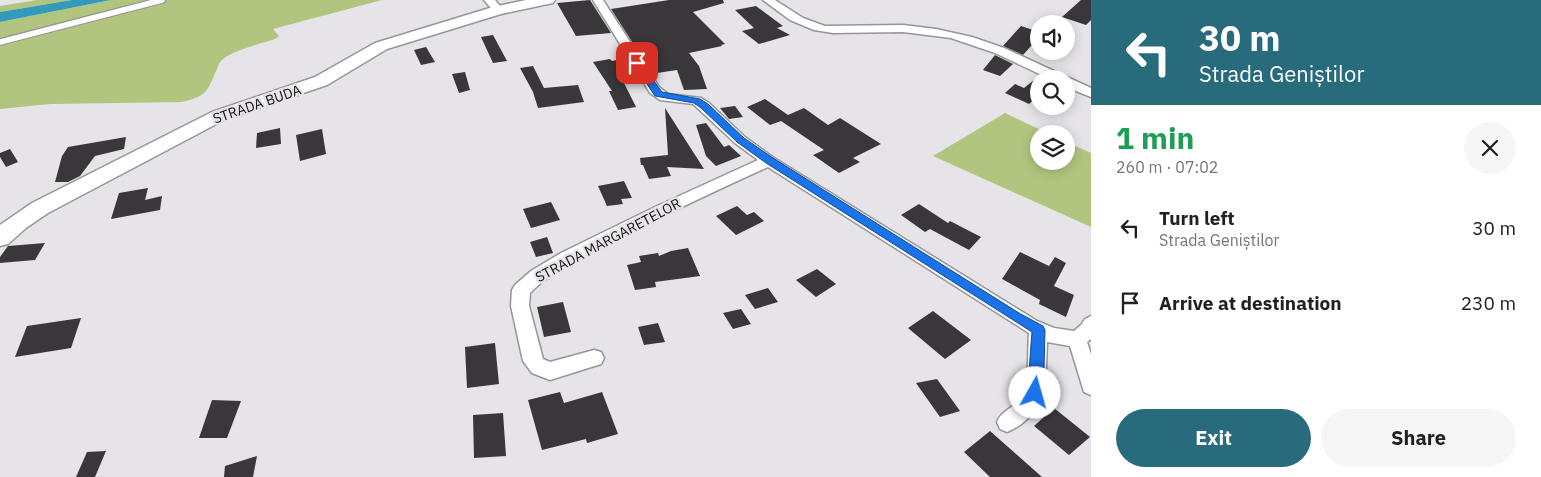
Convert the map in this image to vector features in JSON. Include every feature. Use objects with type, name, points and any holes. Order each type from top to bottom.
[{"type":"street","name":"STRADA BUDA","points":[[0,238],[18,222],[40,208],[218,116],[321,82],[374,50],[494,5],[548,0]]},
{"type":"street","points":[[598,0],[654,90],[665,97],[696,101],[704,106],[740,140],[769,160],[1038,330],[1052,336],[1077,339],[1089,330],[1091,324]]},
{"type":"street","points":[[768,0],[800,21],[825,29],[838,31],[902,28],[938,32],[993,47],[1041,70]]},
{"type":"street","points":[[1075,86],[1091,93]]},
{"type":"street","name":"STRADA MARGARETELOR","points":[[594,358],[550,371],[543,371],[536,367],[520,306],[521,290],[532,280],[579,252],[636,222],[769,160]]},
{"type":"street","points":[[1006,422],[1024,409],[1035,393],[1038,369],[1038,330]]},
{"type":"street","points":[[1077,339],[1091,386]]},
{"type":"lane","points":[[0,42],[162,0]]},
{"type":"green space","points":[[37,0],[72,0],[0,12],[0,6]]},
{"type":"green space","points":[[111,0],[382,0],[273,29],[279,36],[224,58],[219,63],[207,90],[200,96],[182,102],[51,104],[0,109],[0,22]]},
{"type":"green space","points":[[1005,113],[1030,125],[1030,170],[1075,170],[1075,146],[1091,153],[1091,227],[933,156]]},
{"type":"water","points":[[72,0],[111,0],[0,22],[0,12]]},
{"type":"building","points":[[590,0],[611,33],[576,36],[557,3]]},
{"type":"building","points":[[669,0],[723,0],[724,3],[693,12],[725,44],[689,53],[699,66],[707,89],[684,90],[677,70],[657,73],[642,47],[636,48],[611,9]]},
{"type":"building","points":[[1081,0],[1091,0],[1091,20],[1086,25],[1075,21],[1075,15],[1064,15]]},
{"type":"building","points":[[756,6],[783,26],[777,28],[790,35],[759,44],[742,31],[754,28],[735,10]]},
{"type":"building","points":[[1021,26],[1030,29],[1030,47],[1023,55],[1003,46]]},
{"type":"building","points":[[493,35],[507,61],[493,63],[481,37]]},
{"type":"building","points":[[426,47],[435,62],[421,65],[414,50]]},
{"type":"building","points":[[995,55],[1013,64],[1000,76],[983,70]]},
{"type":"building","points":[[610,59],[612,61],[617,60],[626,74],[620,75],[636,107],[618,110],[609,91],[612,91],[593,62]]},
{"type":"building","points":[[533,66],[544,88],[578,85],[584,102],[538,108],[533,92],[520,68]]},
{"type":"building","points":[[465,72],[470,90],[459,93],[452,74]]},
{"type":"building","points":[[1030,83],[1029,104],[1005,93],[1015,84],[1024,88]]},
{"type":"building","points":[[765,99],[788,115],[804,108],[828,125],[840,118],[881,144],[853,158],[860,162],[839,173],[813,155],[824,150],[781,121],[770,125],[747,107]]},
{"type":"building","points":[[735,106],[743,117],[729,119],[720,108]]},
{"type":"building","points":[[665,108],[704,169],[667,167],[671,176],[649,179],[643,165],[641,165],[640,158],[668,155]]},
{"type":"building","points":[[706,123],[724,147],[729,145],[741,156],[716,166],[706,156],[696,125]]},
{"type":"building","points":[[280,128],[281,144],[256,148],[257,133]]},
{"type":"building","points":[[322,129],[326,154],[300,161],[296,135]]},
{"type":"building","points":[[126,137],[124,149],[95,156],[80,176],[68,182],[55,182],[62,156],[68,147]]},
{"type":"building","points":[[10,149],[18,162],[6,167],[0,157],[0,153]]},
{"type":"building","points":[[624,181],[632,198],[621,199],[623,204],[607,206],[598,186]]},
{"type":"building","points":[[148,188],[145,200],[162,196],[160,210],[111,219],[119,193]]},
{"type":"building","points":[[551,202],[560,220],[531,228],[523,209]]},
{"type":"building","points":[[919,204],[948,223],[950,221],[981,237],[969,250],[930,229],[925,232],[901,215]]},
{"type":"building","points":[[737,206],[747,215],[754,212],[764,221],[736,235],[716,216]]},
{"type":"building","points":[[547,237],[553,253],[536,257],[530,242]]},
{"type":"building","points":[[45,243],[35,260],[0,263],[0,257],[8,246]]},
{"type":"building","points":[[688,248],[700,276],[655,282],[656,287],[635,290],[627,265],[641,262],[639,256],[658,253],[659,256],[671,251]]},
{"type":"building","points":[[1020,252],[1049,266],[1055,257],[1066,263],[1054,286],[1074,295],[1066,317],[1039,304],[1040,300],[1002,279]]},
{"type":"building","points":[[817,269],[836,284],[816,297],[796,280]]},
{"type":"building","points":[[768,288],[778,302],[755,309],[745,295]]},
{"type":"building","points":[[563,302],[571,332],[544,337],[537,307]]},
{"type":"building","points":[[741,309],[751,324],[733,329],[723,313]]},
{"type":"building","points":[[933,311],[971,340],[945,359],[908,328]]},
{"type":"building","points":[[81,318],[71,348],[15,357],[27,326]]},
{"type":"building","points":[[658,323],[665,342],[644,345],[638,327]]},
{"type":"building","points":[[495,343],[499,384],[467,388],[465,347]]},
{"type":"building","points":[[937,379],[960,411],[940,417],[916,383]]},
{"type":"building","points":[[560,392],[564,403],[602,392],[618,434],[587,443],[586,439],[542,450],[528,400]]},
{"type":"building","points":[[212,400],[241,401],[227,438],[199,438]]},
{"type":"building","points":[[1054,408],[1090,437],[1069,455],[1034,426]]},
{"type":"building","points":[[503,413],[506,456],[474,458],[473,415]]},
{"type":"building","points":[[990,431],[1042,477],[990,477],[964,452]]},
{"type":"building","points":[[106,451],[95,477],[76,477],[87,452]]},
{"type":"building","points":[[257,456],[253,477],[224,477],[225,466]]},
{"type":"route","points":[[637,63],[654,90],[659,94],[665,97],[696,101],[704,106],[740,140],[769,160],[1038,330],[1038,369],[1035,393]]}]
